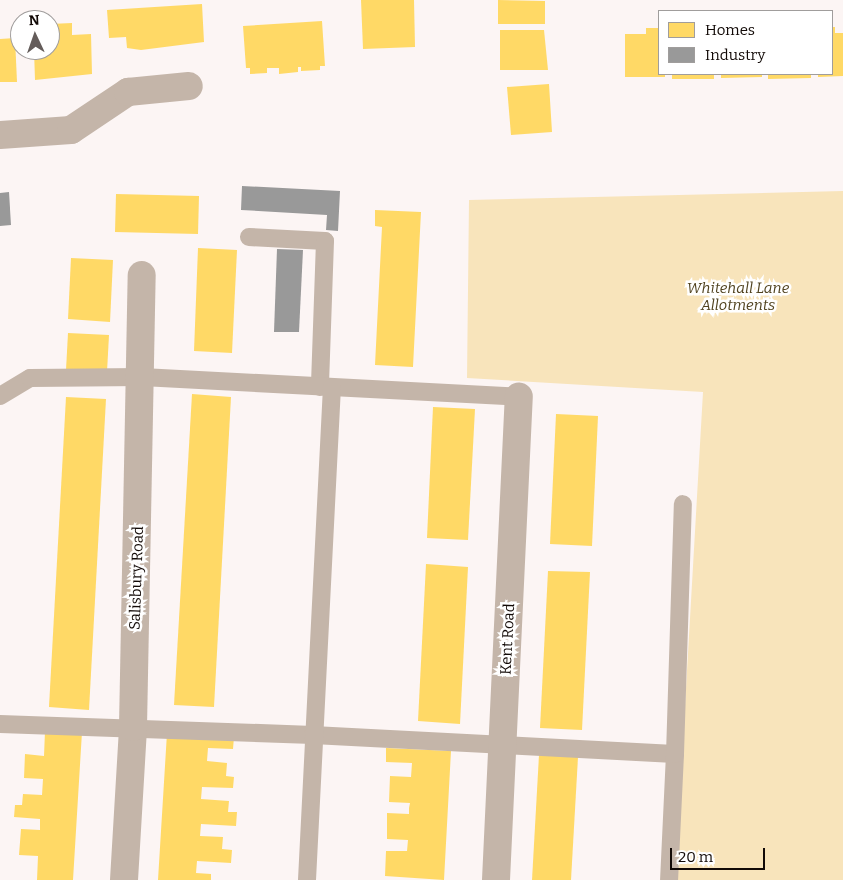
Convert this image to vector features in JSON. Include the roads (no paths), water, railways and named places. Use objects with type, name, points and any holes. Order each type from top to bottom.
[{"type":"street","points":[[0,135],[71,130],[128,92],[190,86]]},
{"type":"street","name":"Salisbury Road","points":[[124,880],[133,726],[142,377],[142,275]]},
{"type":"street","name":"Kent Road","points":[[496,880],[519,398]]},
{"type":"lane","points":[[250,237],[325,241],[326,387],[307,880]]},
{"type":"lane","points":[[0,396],[30,378],[142,377],[519,398]]},
{"type":"lane","points":[[669,880],[683,504]]},
{"type":"lane","points":[[0,724],[133,726],[503,747],[675,754]]},
{"type":"park label","name":"Whitehall Lane Allotments","points":[[738,296]]}]
